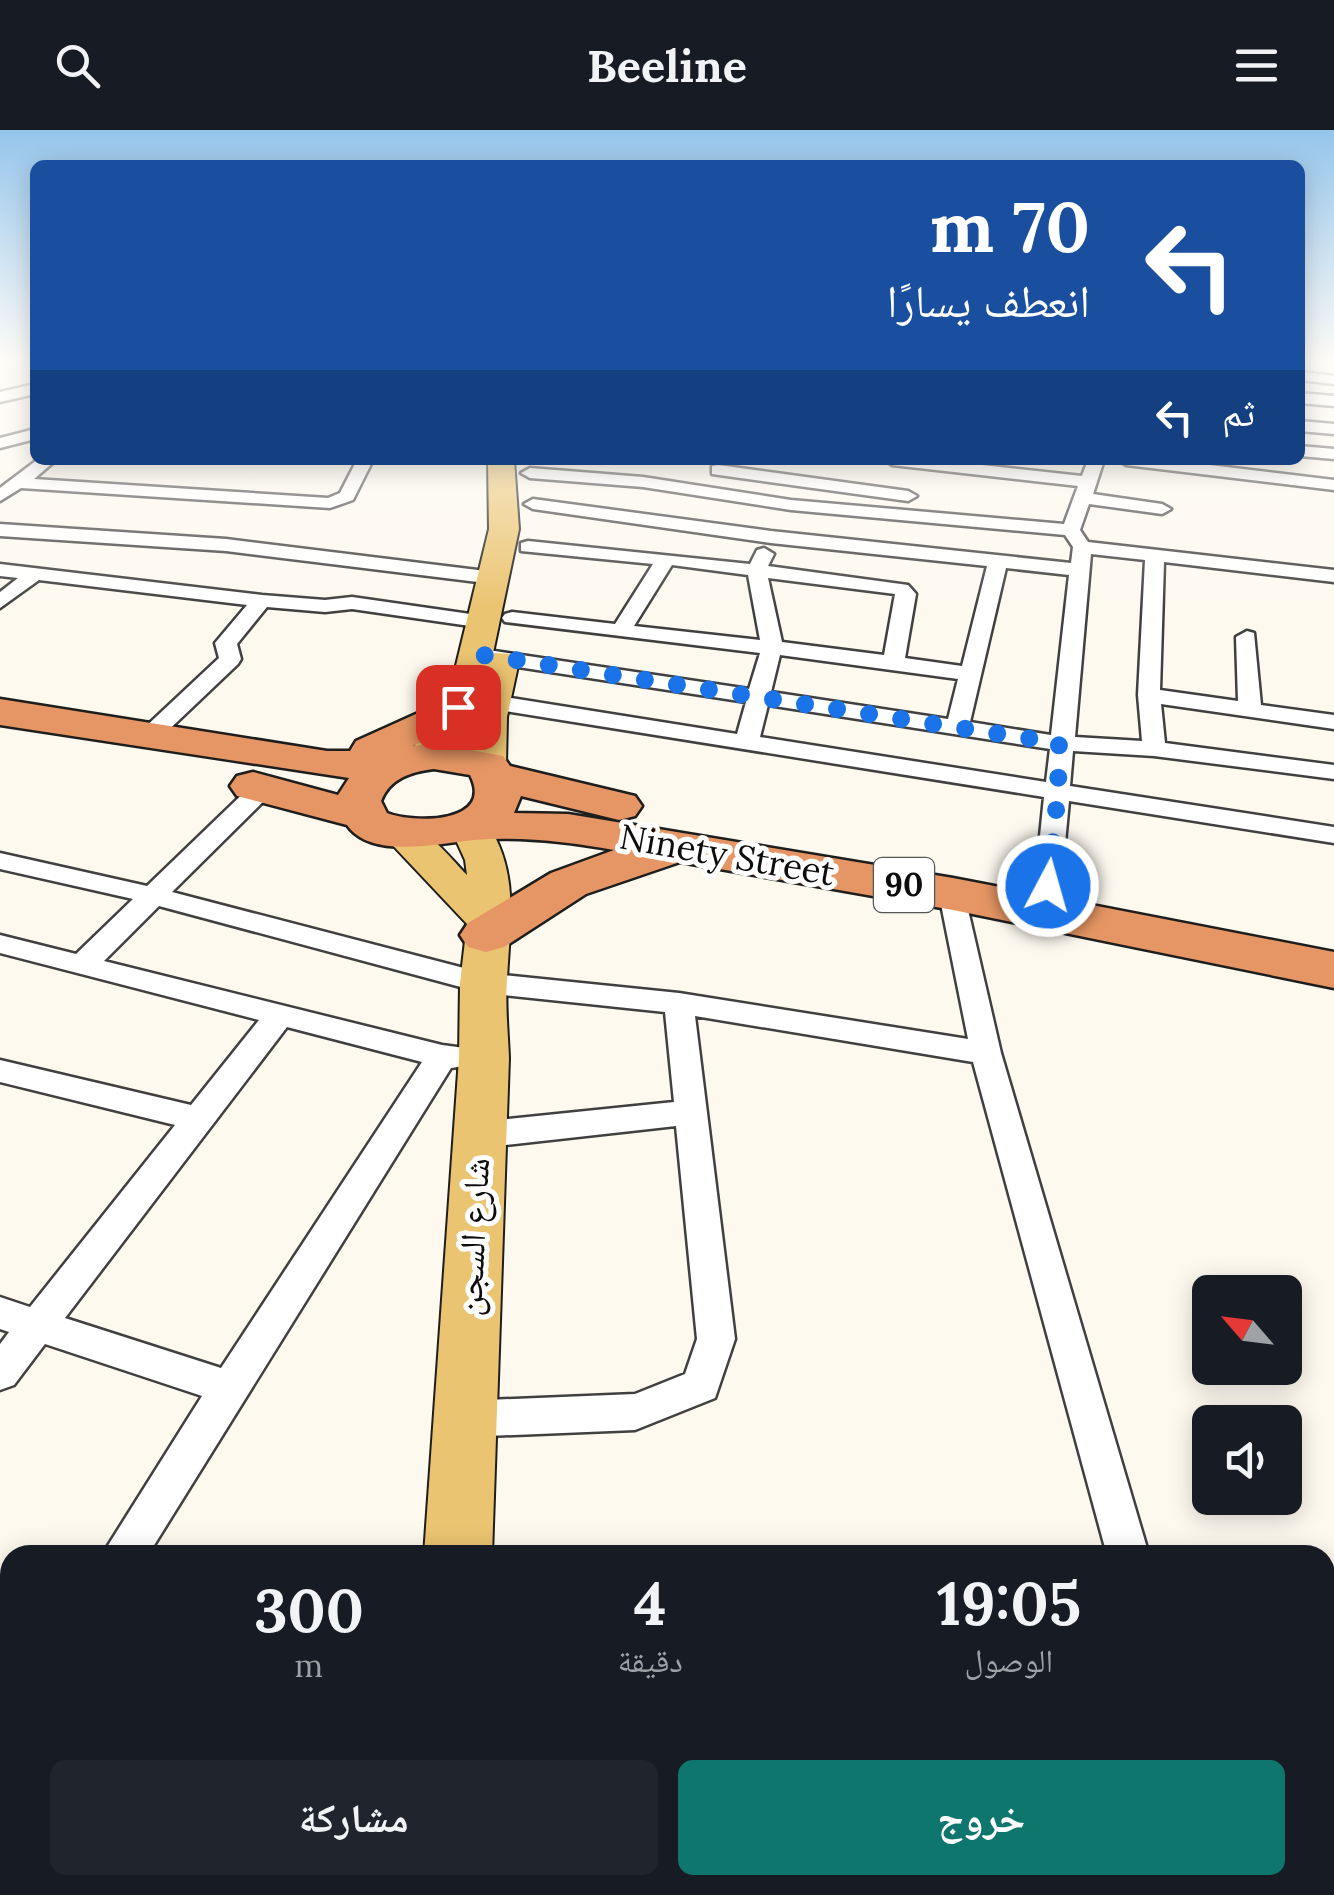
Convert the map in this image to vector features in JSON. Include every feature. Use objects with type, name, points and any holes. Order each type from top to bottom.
[{"type":"highway","points":[[327,764],[475,704]]},
{"type":"highway","points":[[0,712],[327,764],[408,761]]},
{"type":"highway","points":[[0,737],[263,788],[361,815],[378,828],[404,836]]},
{"type":"highway","name":"Ninety Street","points":[[408,761],[454,756],[491,771],[671,818],[1334,941]]},
{"type":"highway","points":[[361,815],[358,802],[362,788],[408,761]]},
{"type":"highway","points":[[470,826],[498,802],[500,789],[491,771]]},
{"type":"highway","name":"Ninety Street","points":[[404,836],[438,836],[470,826],[568,828],[953,894],[1334,970]]},
{"type":"highway","points":[[486,946],[547,892],[603,866],[685,848]]},
{"type":"main road","points":[[491,771],[475,704],[498,620],[528,547],[523,474]]},
{"type":"main road","points":[[498,620],[494,578],[505,513],[523,474]]},
{"type":"main road","points":[[408,761],[475,704]]},
{"type":"main road","name":"شارع السجن","points":[[458,1545],[479,1135],[463,1057],[492,897],[486,860],[470,826]]},
{"type":"main road","points":[[404,836],[486,946]]},
{"type":"street","points":[[1305,451],[1334,454]]},
{"type":"street","points":[[0,496],[41,465]]},
{"type":"street","points":[[17,483],[330,503],[347,496],[362,465]]},
{"type":"street","points":[[643,482],[658,465]]},
{"type":"street","points":[[746,744],[762,696],[772,646],[757,570],[771,536],[828,484],[828,465]]},
{"type":"street","points":[[941,465],[1089,480],[1162,509]]},
{"type":"street","points":[[1199,466],[1249,486],[1334,485]]},
{"type":"street","points":[[718,470],[828,484],[1076,542]]},
{"type":"street","points":[[523,474],[643,482],[1334,576]]},
{"type":"street","points":[[523,474],[771,536],[998,562],[1076,542]]},
{"type":"street","points":[[1048,886],[1076,542],[1089,480]]},
{"type":"street","points":[[0,569],[92,487]]},
{"type":"street","points":[[0,530],[39,532],[84,557],[262,602],[326,606],[352,603],[772,646],[969,674]]},
{"type":"street","points":[[0,602],[35,574],[84,557],[226,544],[494,578]]},
{"type":"street","points":[[528,547],[901,589],[906,594],[892,662]]},
{"type":"street","points":[[1154,750],[1149,695],[1155,554]]},
{"type":"street","points":[[620,632],[666,560]]},
{"type":"street","points":[[958,726],[998,562]]},
{"type":"street","points":[[0,569],[35,574]]},
{"type":"street","points":[[148,736],[230,660],[226,644],[262,602]]},
{"type":"street","points":[[1247,636],[1250,709]]},
{"type":"street","points":[[489,656],[1059,743],[1154,750],[1334,772]]},
{"type":"street","points":[[1149,695],[1334,722]]},
{"type":"street","points":[[475,704],[1334,835]]},
{"type":"street","points":[[82,965],[263,788]]},
{"type":"street","points":[[0,861],[151,895],[486,946],[679,1003],[986,1053]]},
{"type":"street","points":[[953,894],[986,1053],[1125,1545]]},
{"type":"street","points":[[1,946],[463,1057],[230,1388],[129,1545]]},
{"type":"street","points":[[462,1419],[635,1412],[701,1386],[716,1339],[679,1003]]},
{"type":"street","points":[[0,1373],[280,1015]]},
{"type":"street","points":[[0,1071],[199,1120]]},
{"type":"street","points":[[479,1135],[692,1112]]},
{"type":"street","points":[[0,1312],[230,1388]]},
{"type":"route","points":[[458,707],[470,682],[476,654],[1059,743],[1048,886]]}]
